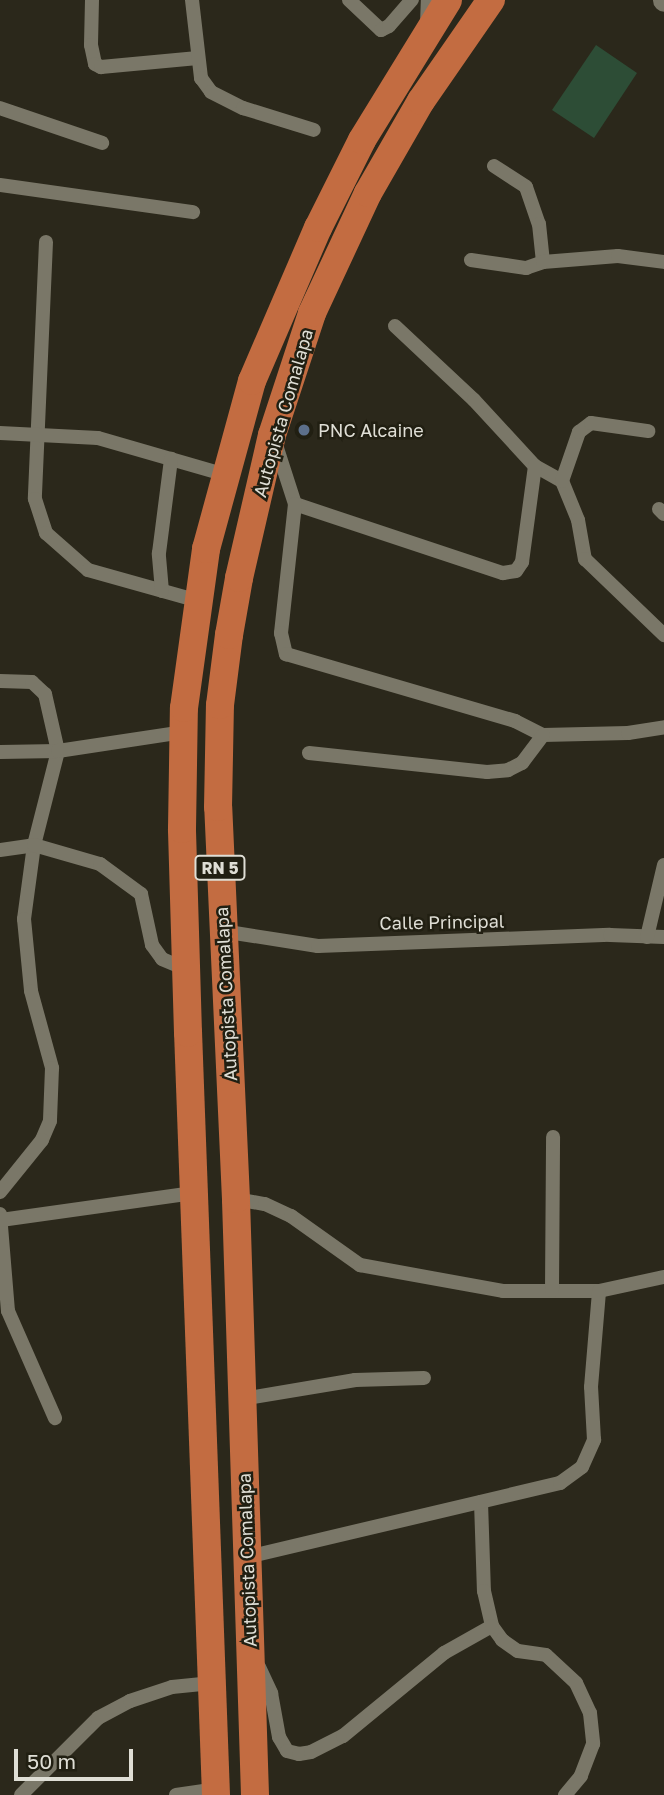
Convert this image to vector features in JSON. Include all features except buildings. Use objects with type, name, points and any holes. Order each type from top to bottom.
[{"type":"highway","name":"Autopista Comalapa","points":[[216,1792],[186,969],[183,732],[198,601],[206,549],[252,381],[318,228],[362,140],[427,29],[448,0]]},
{"type":"highway","name":"Autopista Comalapa","points":[[255,1795],[236,1199],[218,807],[220,705],[239,578],[272,435],[312,313],[368,193],[421,101],[491,0]]},
{"type":"street","points":[[92,0],[91,45],[95,64],[101,66],[198,58]]},
{"type":"street","points":[[192,0],[201,78],[211,92],[243,108],[314,130]]},
{"type":"street","points":[[349,0],[373,26],[381,30],[389,26],[412,0]]},
{"type":"street","points":[[427,29],[428,0]]},
{"type":"street","points":[[0,107],[102,144]]},
{"type":"street","points":[[494,166],[526,187],[539,224],[543,262]]},
{"type":"street","points":[[0,186],[193,212]]},
{"type":"street","points":[[46,242],[36,499],[46,533],[88,570],[198,601]]},
{"type":"street","points":[[471,260],[526,268],[543,262],[618,256],[664,262]]},
{"type":"street","points":[[395,326],[474,400],[535,466],[562,481],[578,520],[585,559],[664,635]]},
{"type":"street","points":[[562,481],[579,432],[591,423],[648,431]]},
{"type":"street","points":[[0,433],[98,438],[226,475]]},
{"type":"street","points":[[272,435],[295,504],[281,633],[286,654],[515,721],[543,735],[628,733],[664,727]]},
{"type":"street","points":[[162,591],[159,553],[171,459]]},
{"type":"street","points":[[295,504],[503,573],[516,570],[522,562],[535,466]]},
{"type":"street","points":[[0,681],[32,682],[46,694],[58,751],[34,845],[24,919],[31,991],[52,1068],[50,1121],[42,1140],[0,1192]]},
{"type":"street","points":[[0,752],[58,751],[183,732]]},
{"type":"street","points":[[309,753],[487,772],[508,770],[522,763],[543,735]]},
{"type":"street","points":[[0,850],[34,845],[100,864],[141,894],[152,945],[162,959],[186,969]]},
{"type":"street","points":[[647,937],[664,865]]},
{"type":"street","name":"Calle Principal","points":[[222,931],[318,946],[610,935],[664,937]]},
{"type":"street","points":[[552,1290],[553,1137]]},
{"type":"street","points":[[55,1418],[4,1313],[1,1217],[193,1193]]},
{"type":"street","points":[[236,1199],[265,1204],[291,1216],[360,1265],[503,1291],[599,1291],[664,1277]]},
{"type":"street","points":[[247,1557],[560,1483],[582,1467],[594,1440],[591,1387],[599,1291]]},
{"type":"street","points":[[242,1399],[355,1380],[424,1378]]},
{"type":"street","points":[[481,1502],[484,1591],[492,1626],[502,1640],[518,1651],[546,1655],[576,1683],[590,1713],[593,1745],[581,1776],[565,1795]]},
{"type":"street","points":[[250,1650],[271,1693],[279,1737],[288,1751],[299,1754],[311,1752],[343,1736],[444,1653],[492,1626]]},
{"type":"street","points":[[21,1795],[98,1718],[130,1701],[172,1687],[212,1683]]},
{"type":"street","points":[[176,1795],[216,1792]]},
{"type":"green space","points":[[596,45],[637,73],[594,138],[552,110]]},
{"type":"place","name":"PNC Alcaine","points":[[304,430]]}]
